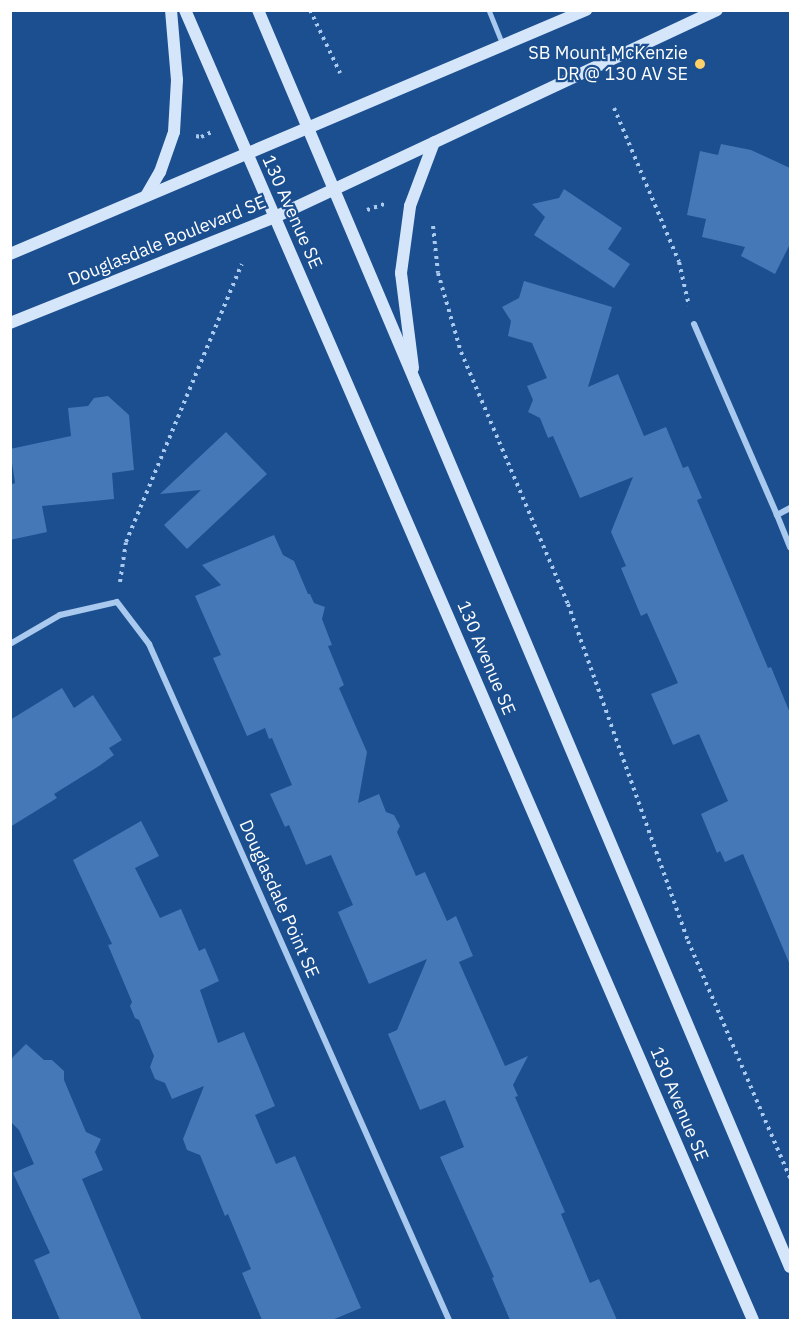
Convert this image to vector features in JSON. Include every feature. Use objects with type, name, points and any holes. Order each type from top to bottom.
[{"type":"street","points":[[146,196],[160,172],[174,132],[177,80],[171,10]]},
{"type":"street","name":"130 Avenue SE","points":[[185,10],[753,1320]]},
{"type":"street","points":[[258,10],[790,1267]]},
{"type":"street","points":[[10,254],[586,10]]},
{"type":"street","name":"Douglasdale Boulevard SE","points":[[10,323],[335,191],[434,142],[717,10]]},
{"type":"street","points":[[415,384],[401,273],[410,206],[434,142]]},
{"type":"street","points":[[694,324],[790,547]]},
{"type":"street","points":[[777,515],[790,508]]},
{"type":"street","points":[[10,644],[60,615],[117,602]]},
{"type":"street","name":"Douglasdale Point SE","points":[[117,602],[149,644],[449,1320]]},
{"type":"lane","points":[[489,10],[504,46]]},
{"type":"path","points":[[310,10],[340,73]]},
{"type":"path","points":[[614,108],[679,262],[694,324]]},
{"type":"path","points":[[201,137],[215,130]]},
{"type":"path","points":[[366,211],[385,202]]},
{"type":"path","points":[[432,219],[438,273],[461,352],[568,604],[688,941],[790,1178]]},
{"type":"path","points":[[117,602],[126,542],[242,264]]},
{"type":"building","points":[[721,144],[751,150],[790,168],[790,244],[775,274],[741,256],[745,247],[702,237],[706,219],[687,215],[700,151],[718,155]]},
{"type":"building","points":[[564,189],[622,228],[608,249],[630,264],[614,288],[534,235],[545,217],[532,204],[559,198]]},
{"type":"building","points":[[524,281],[612,307],[588,387],[618,374],[644,436],[666,427],[683,468],[688,466],[702,498],[697,500],[768,668],[771,667],[790,713],[790,965],[743,854],[725,862],[720,851],[717,853],[701,814],[728,801],[699,734],[673,745],[651,694],[678,683],[647,613],[641,616],[621,568],[626,566],[611,532],[633,477],[580,498],[553,436],[548,438],[540,418],[528,412],[533,400],[527,386],[547,378],[532,343],[508,336],[511,321],[502,307],[519,298]]},
{"type":"building","points":[[108,396],[129,415],[134,470],[112,473],[114,499],[42,506],[47,532],[10,540],[10,485],[15,483],[10,449],[71,436],[68,408],[88,406],[94,398]]},
{"type":"building","points":[[226,432],[267,474],[187,549],[164,525],[201,490],[160,494]]},
{"type":"building","points":[[274,535],[283,555],[294,561],[314,603],[325,607],[322,619],[332,645],[328,646],[344,685],[339,688],[367,752],[358,803],[379,794],[386,812],[394,815],[400,826],[397,832],[416,876],[425,872],[447,921],[456,916],[473,956],[459,962],[505,1066],[528,1056],[513,1085],[518,1096],[515,1097],[565,1212],[561,1214],[590,1283],[599,1279],[617,1320],[510,1320],[492,1278],[494,1277],[440,1157],[464,1147],[445,1100],[420,1110],[388,1034],[397,1030],[427,959],[369,984],[338,912],[353,905],[331,855],[306,865],[289,825],[285,827],[270,794],[292,785],[272,738],[269,739],[265,728],[247,736],[213,658],[221,655],[195,596],[221,585],[202,565]]},
{"type":"building","points":[[62,688],[74,708],[93,695],[122,740],[109,748],[114,755],[54,794],[57,798],[10,827],[10,720]]},
{"type":"building","points":[[141,821],[159,856],[135,868],[160,918],[181,909],[199,951],[205,948],[219,981],[200,990],[218,1043],[244,1032],[275,1106],[255,1115],[276,1164],[295,1156],[361,1308],[332,1320],[262,1320],[242,1273],[251,1269],[228,1214],[225,1216],[200,1155],[187,1150],[183,1139],[204,1086],[172,1099],[165,1083],[155,1079],[150,1067],[154,1056],[139,1020],[135,1018],[130,1006],[132,1002],[108,945],[112,944],[73,860]]},
{"type":"building","points":[[26,1044],[44,1060],[52,1060],[64,1071],[64,1080],[86,1132],[101,1139],[95,1152],[103,1170],[82,1179],[142,1320],[60,1320],[34,1260],[50,1253],[13,1173],[34,1164],[19,1130],[10,1121],[10,1060]]},
{"type":"place","name":"SB Mount McKenzie DR @ 130 AV SE","points":[[700,64]]}]
